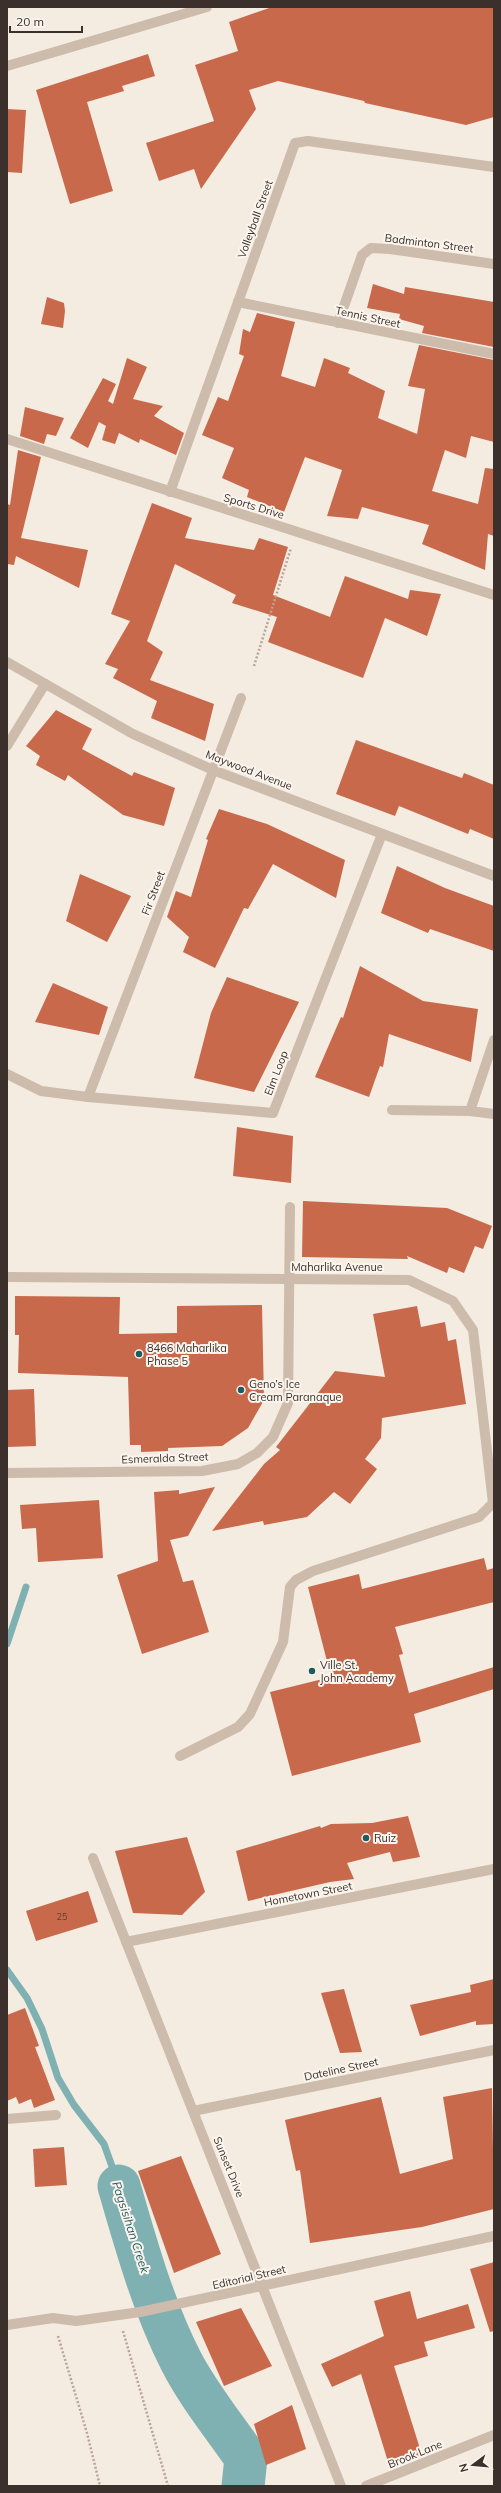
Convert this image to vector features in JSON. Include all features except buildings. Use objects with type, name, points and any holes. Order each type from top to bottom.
[{"type":"street","points":[[7,66],[207,7]]},
{"type":"street","name":"Volleyball Street","points":[[170,492],[295,143],[308,141],[494,167]]},
{"type":"street","name":"Badminton Street","points":[[338,323],[362,254],[371,248],[390,249],[494,264]]},
{"type":"street","name":"Tennis Street","points":[[238,302],[494,354]]},
{"type":"street","name":"Sports Drive","points":[[7,439],[494,595]]},
{"type":"street","name":"Maywood Avenue","points":[[7,662],[133,734],[213,770],[494,876]]},
{"type":"street","points":[[7,746],[45,684]]},
{"type":"street","name":"Fir Street","points":[[88,1097],[241,698]]},
{"type":"street","name":"Elm Loop","points":[[7,1074],[41,1091],[88,1097],[273,1113],[382,834]]},
{"type":"street","points":[[470,1112],[494,1040]]},
{"type":"street","points":[[392,1110],[494,1114]]},
{"type":"street","name":"Esmeralda Street","points":[[7,1473],[202,1471],[238,1464],[257,1453],[273,1437],[288,1403],[288,1279],[290,1207]]},
{"type":"street","name":"Maharlika Avenue","points":[[7,1277],[409,1280],[453,1301],[473,1330],[493,1503]]},
{"type":"street","points":[[180,1756],[238,1727],[250,1714],[283,1642],[288,1611],[287,1595],[296,1580],[313,1571],[471,1520],[486,1512],[493,1503]]},
{"type":"street","name":"Sunset Drive","points":[[93,1858],[263,2285],[341,2486]]},
{"type":"street","name":"Hometown Street","points":[[126,1942],[494,1869]]},
{"type":"street","name":"Dateline Street","points":[[193,2111],[494,2050]]},
{"type":"street","points":[[7,2119],[56,2115]]},
{"type":"street","name":"Editorial Street","points":[[7,2325],[53,2318],[76,2321],[140,2312],[494,2236]]},
{"type":"street","name":"Brook Lane","points":[[366,2486],[494,2435]]},
{"type":"path","points":[[254,666],[296,532]]},
{"type":"path","points":[[118,2315],[168,2486]]},
{"type":"path","points":[[53,2318],[87,2433],[100,2486]]},
{"type":"waterway","name":"Pagsisihan Creek","points":[[7,1644],[26,1587]]},
{"type":"waterway","name":"Pagsisihan Creek","points":[[7,1970],[27,1998],[42,2029],[58,2078],[74,2105],[104,2144],[119,2186]]},
{"type":"waterway","name":"Pagsisihan Creek","points":[[119,2186],[146,2275],[171,2340],[188,2374],[212,2411],[246,2458],[243,2486]]},
{"type":"place","name":"8466 Maharlika Phase 5","points":[[139,1354]]},
{"type":"place","name":"Geno’s Ice Cream Paranaque","points":[[241,1390]]},
{"type":"place","name":"Ville St. John Academy","points":[[312,1671]]},
{"type":"place","name":"Ruiz","points":[[366,1838]]}]
